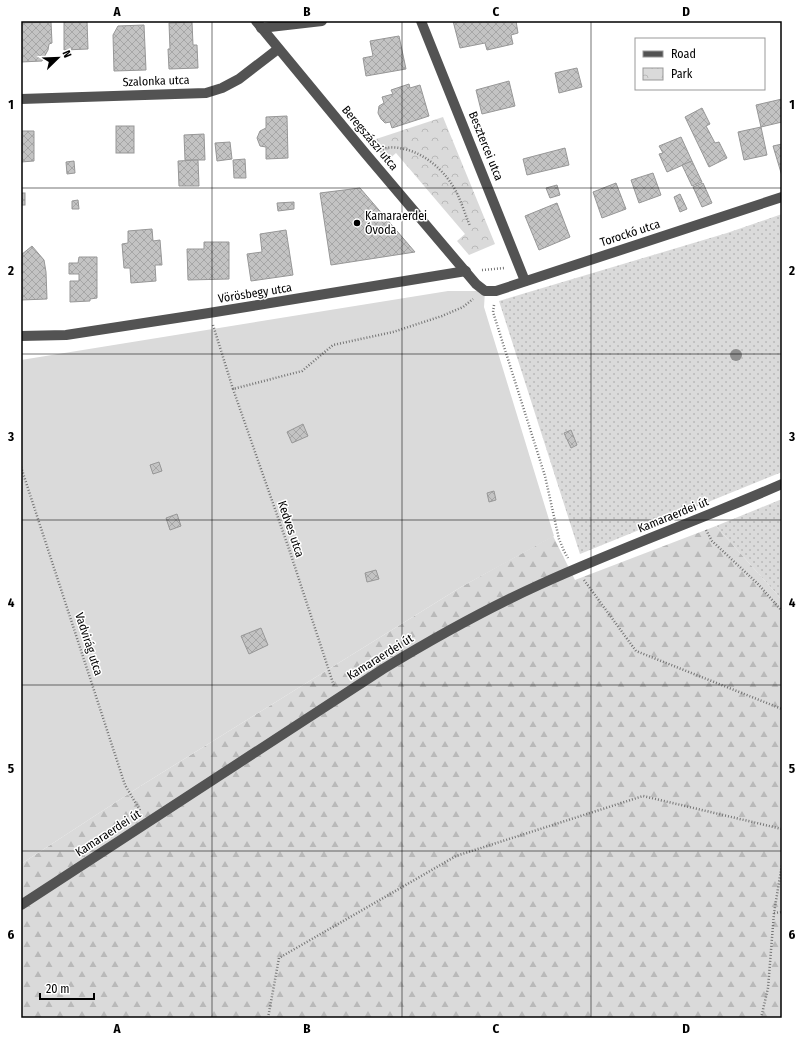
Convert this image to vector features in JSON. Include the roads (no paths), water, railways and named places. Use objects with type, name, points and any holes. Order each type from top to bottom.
[{"type":"street","points":[[259,24],[322,21]]},
{"type":"street","name":"Besztercei utca","points":[[422,21],[525,281]]},
{"type":"street","name":"Beregszászi utca","points":[[259,24],[278,49],[466,272]]},
{"type":"street","name":"Szalonka utca","points":[[21,99],[206,93],[222,88],[239,79],[278,49]]},
{"type":"street","name":"Torockó utca","points":[[466,272],[476,284],[485,291],[496,291],[782,197]]},
{"type":"street","name":"Vörösbegy utca","points":[[21,336],[66,335],[466,272]]},
{"type":"street","name":"Kamaraerdei út","points":[[21,905],[383,669],[466,621],[517,595],[576,569],[782,484]]},
{"type":"place","name":"Kamaraerdei Óvoda","points":[[357,223]]}]
